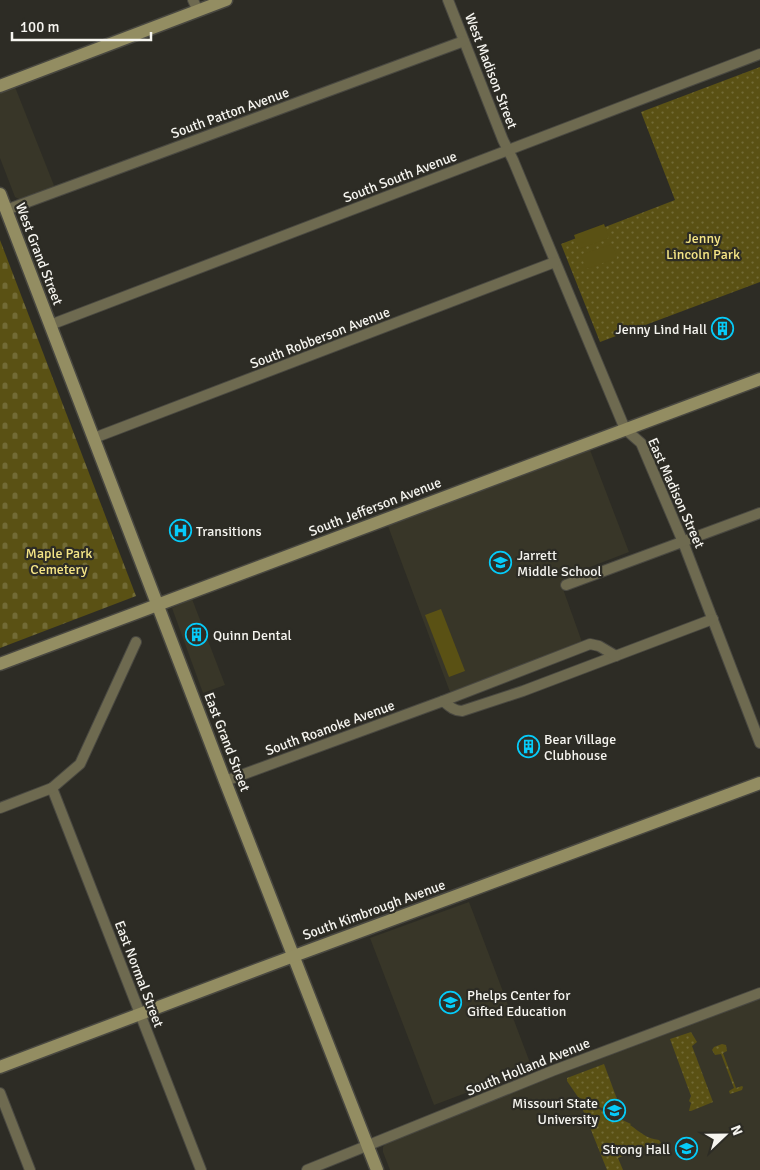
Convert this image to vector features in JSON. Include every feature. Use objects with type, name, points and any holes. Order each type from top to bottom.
[{"type":"main road","points":[[0,86],[195,5],[226,0]]},
{"type":"main road","name":"West Grand Street","points":[[0,194],[50,325]]},
{"type":"main road","name":"East Grand Street","points":[[50,325],[225,781],[378,1170]]},
{"type":"main road","name":"South Jefferson Avenue","points":[[0,664],[760,379]]},
{"type":"main road","name":"South Kimbrough Avenue","points":[[0,1067],[760,783]]},
{"type":"street","name":"West Madison Street","points":[[448,0],[509,151]]},
{"type":"street","name":"South Patton Avenue","points":[[6,210],[464,41]]},
{"type":"street","name":"South South Avenue","points":[[50,325],[760,54]]},
{"type":"street","name":"East Madison Street","points":[[509,151],[625,429],[641,443],[683,542],[760,743]]},
{"type":"street","name":"South Robberson Avenue","points":[[94,438],[556,262]]},
{"type":"street","points":[[566,586],[760,513]]},
{"type":"street","points":[[443,701],[458,711],[462,711],[523,691],[713,619]]},
{"type":"street","points":[[0,808],[52,788],[80,764],[136,642]]},
{"type":"street","name":"South Roanoke Avenue","points":[[225,781],[443,701],[590,644],[599,646],[616,656]]},
{"type":"street","name":"East Normal Street","points":[[52,788],[201,1170]]},
{"type":"street","name":"South Holland Avenue","points":[[307,1170],[552,1071],[760,993]]},
{"type":"street","points":[[0,1093],[30,1170]]},
{"type":"shaded area","points":[[15,87],[55,188],[21,200],[15,197],[0,158],[0,92]]},
{"type":"shaded area","name":"Jarrett Middle School","points":[[590,450],[629,552],[572,574],[563,589],[582,642],[450,692],[388,526]]},
{"type":"shaded area","points":[[192,599],[225,685],[203,693],[172,608]]},
{"type":"shaded area","name":"Phelps Center for Gifted Education","points":[[469,902],[532,1068],[434,1105],[370,938]]},
{"type":"shaded area","name":"Missouri State University","points":[[760,997],[760,1170],[390,1170],[383,1152],[383,1147],[386,1143],[606,1055]]},
{"type":"green space","name":"Jenny Lincoln Park","points":[[760,67],[760,282],[600,342],[561,244],[675,200],[641,112]]},
{"type":"green space","points":[[604,224],[609,238],[579,249],[574,235]]},
{"type":"green space","name":"Maple Park Cemetery","points":[[0,240],[136,596],[0,648]]},
{"type":"green space","points":[[612,244],[617,258],[586,269],[581,255]]},
{"type":"green space","points":[[441,609],[465,671],[449,677],[425,615]]},
{"type":"green space","points":[[691,1032],[697,1042],[692,1046],[713,1102],[689,1111],[691,1096],[670,1039]]},
{"type":"green space","points":[[722,1044],[726,1045],[727,1051],[723,1053],[736,1088],[743,1087],[742,1090],[730,1094],[729,1091],[734,1088],[721,1054],[715,1055],[712,1050],[714,1047]]},
{"type":"green space","points":[[604,1064],[624,1118],[578,1097],[567,1081],[567,1078]]},
{"type":"green space","points":[[579,1100],[631,1124],[644,1135],[659,1140],[661,1143],[618,1158],[623,1170],[607,1170]]},
{"type":"place","name":"Jenny Lind Hall","points":[[723,329]]},
{"type":"place","name":"Transitions","points":[[180,531]]},
{"type":"place","name":"Jarrett Middle School","points":[[501,563]]},
{"type":"place","name":"Quinn Dental","points":[[197,635]]},
{"type":"place","name":"Bear Village Clubhouse","points":[[528,747]]},
{"type":"place","name":"Phelps Center for Gifted Education","points":[[451,1003]]},
{"type":"place","name":"Missouri State University","points":[[614,1111]]},
{"type":"place","name":"Strong Hall","points":[[686,1149]]}]
